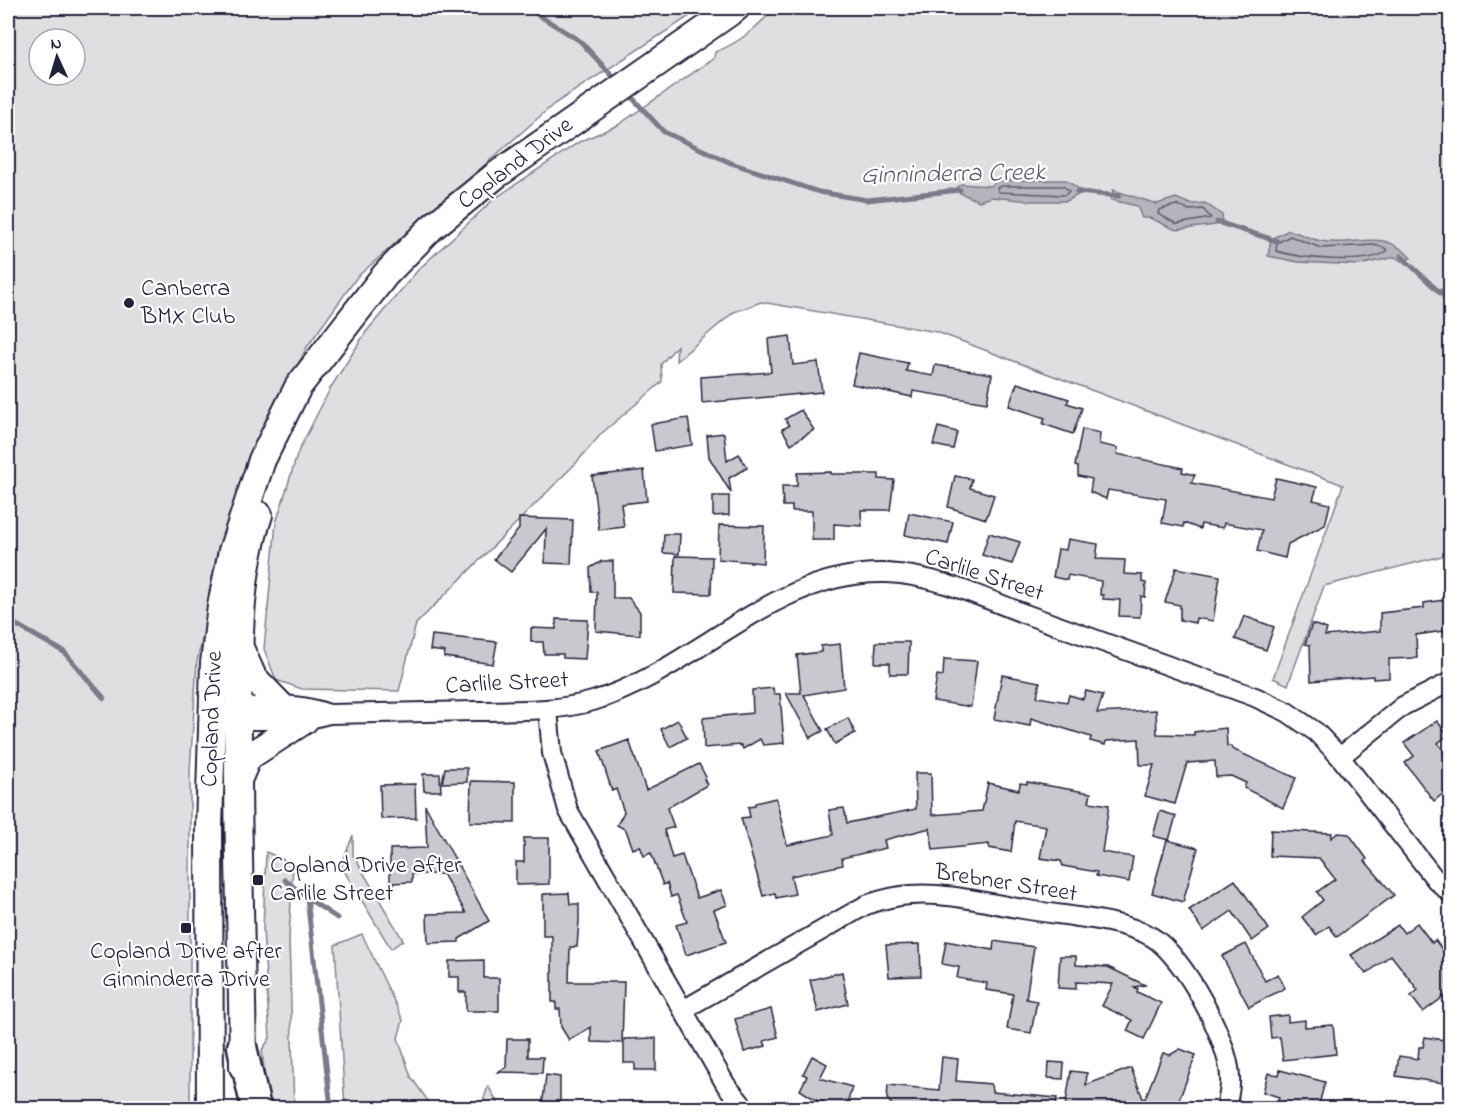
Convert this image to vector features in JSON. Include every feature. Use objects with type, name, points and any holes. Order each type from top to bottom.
[{"type":"main road","name":"Copland Drive","points":[[210,1108],[209,828],[214,663],[221,606],[232,551],[262,460],[325,354],[385,275],[431,228],[495,176],[736,8]]},
{"type":"main road","name":"Copland Drive","points":[[243,1108],[238,849],[239,644],[246,582],[258,519],[304,390]]},
{"type":"main road","points":[[239,644],[253,677],[281,706]]},
{"type":"main road","points":[[238,793],[248,757],[317,717]]},
{"type":"main road","points":[[242,1047],[256,1108]]},
{"type":"street","name":"Carlile Street","points":[[238,715],[317,717],[548,710],[591,701],[633,687],[673,666],[771,604],[808,586],[847,575],[887,573],[947,585],[1255,697],[1302,722],[1340,757],[1436,880],[1450,893]]},
{"type":"street","points":[[1340,757],[1403,706],[1426,692],[1450,682]]},
{"type":"street","name":"Carlile Street","points":[[212,718],[281,706],[307,707],[317,717]]},
{"type":"street","points":[[548,710],[552,753],[568,810],[726,1085],[745,1108]]},
{"type":"street","name":"Brebner Street","points":[[683,1010],[866,905],[910,894],[941,896],[1120,925],[1154,938],[1173,954],[1188,975],[1226,1050],[1230,1076],[1226,1108]]},
{"type":"shaded area","points":[[8,8],[702,8],[554,104],[357,277],[307,347],[241,477],[197,661],[190,771],[190,1108],[8,1108]]},
{"type":"shaded area","points":[[775,8],[1437,8],[1450,11],[1450,554],[1324,586],[1288,685],[1273,678],[1343,485],[937,332],[761,302],[734,312],[676,361],[677,346],[661,364],[662,382],[602,433],[577,462],[416,624],[399,691],[302,689],[276,680],[264,649],[276,523],[298,452],[331,387],[366,332],[418,270],[494,199],[579,142],[618,125],[714,58],[715,52],[748,34]]},
{"type":"shaded area","points":[[353,835],[353,855],[403,940],[391,949],[341,866]]},
{"type":"shaded area","points":[[266,852],[293,864],[289,938],[294,1108],[268,1108],[262,1050],[270,1038],[263,931]]},
{"type":"shaded area","points":[[362,934],[403,1020],[398,1038],[411,1077],[433,1108],[345,1108],[335,945]]},
{"type":"shaded area","points":[[488,1086],[501,1108],[481,1108]]},
{"type":"water","points":[[997,180],[1066,180],[1083,192],[1067,201],[1030,201],[992,197],[979,201],[953,190],[961,184],[991,186]]},
{"type":"water","points":[[1113,190],[1157,204],[1176,198],[1190,204],[1205,203],[1222,215],[1223,224],[1176,230],[1150,218],[1142,218],[1137,206],[1111,200]]},
{"type":"water","points":[[1289,230],[1321,241],[1379,240],[1400,248],[1411,258],[1401,261],[1395,257],[1359,265],[1298,262],[1268,256],[1271,239]]},
{"type":"building","points":[[790,336],[793,365],[818,362],[822,392],[702,403],[701,377],[771,372],[768,339]]},
{"type":"building","points":[[859,353],[908,363],[906,371],[933,376],[935,365],[992,374],[987,403],[913,391],[912,397],[852,384]]},
{"type":"building","points":[[1017,383],[1069,399],[1067,403],[1082,408],[1073,434],[1043,424],[1045,418],[1009,406]]},
{"type":"building","points":[[801,410],[814,430],[791,444],[782,429],[789,426],[785,419]]},
{"type":"building","points":[[688,418],[692,445],[655,451],[651,424]]},
{"type":"building","points":[[938,427],[957,432],[953,449],[933,445]]},
{"type":"building","points":[[1082,429],[1100,433],[1099,444],[1118,448],[1117,454],[1183,468],[1182,472],[1195,475],[1191,483],[1271,498],[1276,478],[1317,487],[1313,500],[1330,504],[1325,525],[1288,544],[1285,558],[1257,551],[1262,530],[1224,523],[1223,528],[1201,524],[1200,529],[1184,523],[1183,527],[1162,523],[1166,499],[1108,490],[1106,499],[1090,492],[1092,479],[1078,476],[1078,467],[1075,466]]},
{"type":"building","points":[[724,433],[727,461],[739,454],[747,468],[729,478],[731,493],[709,457],[707,435]]},
{"type":"building","points":[[644,470],[647,501],[621,504],[624,527],[599,530],[592,476]]},
{"type":"building","points":[[831,472],[831,474],[879,474],[879,479],[894,480],[890,510],[861,510],[862,526],[834,524],[834,540],[812,540],[812,511],[792,511],[792,506],[783,506],[782,486],[797,486],[797,473]]},
{"type":"building","points":[[955,476],[972,479],[970,488],[994,495],[986,519],[948,507]]},
{"type":"building","points":[[713,496],[729,496],[729,515],[713,516]]},
{"type":"building","points":[[909,513],[953,522],[948,544],[905,535]]},
{"type":"building","points":[[519,518],[573,520],[571,564],[545,563],[546,529],[511,572],[494,559],[519,529]]},
{"type":"building","points":[[719,525],[764,526],[763,563],[718,559]]},
{"type":"building","points":[[989,533],[1020,542],[1012,564],[982,555]]},
{"type":"building","points":[[664,534],[680,534],[679,554],[663,553]]},
{"type":"building","points":[[1068,539],[1098,544],[1096,559],[1125,560],[1124,574],[1142,575],[1142,582],[1146,583],[1145,597],[1141,596],[1140,617],[1119,616],[1120,600],[1103,599],[1103,595],[1100,595],[1101,581],[1068,575],[1067,580],[1053,577],[1058,549],[1066,550]]},
{"type":"building","points":[[675,556],[712,557],[711,594],[674,593]]},
{"type":"building","points":[[602,561],[613,561],[613,598],[629,598],[640,612],[640,635],[596,631],[597,592],[591,592],[590,568]]},
{"type":"building","points":[[1176,568],[1220,576],[1213,621],[1196,618],[1195,623],[1180,620],[1180,605],[1165,602]]},
{"type":"building","points":[[1450,599],[1450,630],[1416,635],[1417,658],[1389,659],[1389,678],[1373,679],[1373,676],[1311,681],[1310,645],[1305,644],[1312,624],[1327,629],[1325,636],[1380,631],[1380,613],[1424,608],[1424,603]]},
{"type":"building","points":[[1244,616],[1274,627],[1266,650],[1235,639]]},
{"type":"building","points":[[556,619],[588,620],[585,659],[563,658],[563,654],[544,654],[543,642],[531,642],[531,628],[556,629]]},
{"type":"building","points":[[432,635],[497,642],[493,664],[444,657],[445,652],[430,650]]},
{"type":"building","points":[[876,642],[909,642],[908,674],[890,674],[890,663],[875,663]]},
{"type":"building","points":[[840,644],[844,688],[804,695],[823,731],[810,738],[786,693],[801,693],[797,655],[821,652],[821,646]]},
{"type":"building","points":[[944,659],[977,661],[971,707],[933,701],[937,675],[943,676]]},
{"type":"building","points":[[1002,675],[1040,682],[1037,697],[1067,702],[1069,695],[1083,699],[1086,691],[1103,695],[1097,713],[1156,710],[1157,734],[1194,735],[1194,732],[1226,728],[1227,746],[1296,778],[1283,808],[1244,788],[1246,783],[1231,776],[1216,777],[1215,761],[1187,763],[1175,804],[1145,796],[1154,765],[1140,765],[1139,739],[1106,741],[1105,745],[1090,741],[1091,737],[1031,718],[1030,726],[994,719]]},
{"type":"building","points":[[773,688],[774,694],[780,694],[784,743],[763,745],[760,739],[743,749],[741,745],[704,748],[703,718],[753,713],[752,690]]},
{"type":"building","points":[[848,718],[855,733],[835,744],[827,729]]},
{"type":"building","points":[[678,720],[687,738],[670,747],[661,729]]},
{"type":"building","points":[[1437,721],[1448,735],[1438,743],[1450,760],[1450,788],[1434,801],[1405,763],[1414,756],[1404,743]]},
{"type":"building","points":[[629,740],[646,790],[699,764],[706,777],[704,779],[707,785],[667,808],[674,827],[664,830],[672,858],[682,855],[697,898],[721,890],[727,905],[714,910],[726,942],[686,955],[676,925],[687,922],[677,895],[671,897],[667,883],[663,885],[651,853],[644,856],[640,846],[633,849],[626,830],[617,825],[624,812],[616,789],[612,791],[599,751]]},
{"type":"building","points":[[445,768],[467,768],[467,782],[442,783]]},
{"type":"building","points":[[915,773],[931,773],[932,815],[982,811],[988,783],[1019,790],[1020,783],[1027,784],[1027,782],[1091,793],[1089,802],[1109,805],[1102,852],[1133,857],[1129,882],[1096,876],[1097,872],[1063,866],[1061,861],[1040,858],[1046,826],[1015,821],[1011,852],[989,848],[989,844],[933,850],[930,828],[884,840],[886,848],[842,858],[843,865],[791,876],[795,894],[776,898],[775,893],[763,896],[741,818],[750,817],[748,807],[776,798],[787,845],[833,835],[829,810],[844,808],[847,823],[916,809]]},
{"type":"building","points":[[423,774],[440,774],[441,791],[424,791]]},
{"type":"building","points":[[471,781],[515,782],[515,823],[470,822]]},
{"type":"building","points":[[415,784],[416,818],[381,819],[380,785]]},
{"type":"building","points":[[425,805],[489,921],[459,939],[459,942],[428,943],[427,914],[466,913],[443,874],[412,874],[412,882],[390,883],[390,849],[427,848]]},
{"type":"building","points":[[1160,811],[1176,816],[1169,840],[1153,836]]},
{"type":"building","points":[[1271,830],[1332,833],[1331,838],[1338,833],[1349,834],[1367,859],[1365,861],[1394,895],[1337,937],[1329,926],[1316,935],[1302,917],[1323,900],[1317,892],[1335,879],[1319,858],[1270,856]]},
{"type":"building","points":[[524,838],[549,838],[549,884],[516,885],[516,862],[524,862]]},
{"type":"building","points":[[1167,840],[1198,848],[1183,902],[1152,893]]},
{"type":"building","points":[[1235,880],[1269,929],[1252,941],[1232,911],[1203,931],[1189,910]]},
{"type":"building","points":[[569,893],[570,904],[579,904],[579,921],[577,947],[570,947],[569,982],[624,982],[622,1043],[591,1042],[591,1027],[569,1040],[561,1027],[560,1009],[556,1009],[556,1002],[552,1002],[552,936],[543,936],[543,894]]},
{"type":"building","points":[[1417,923],[1432,943],[1435,940],[1450,960],[1450,992],[1423,1012],[1411,996],[1418,990],[1391,955],[1366,974],[1351,955],[1398,925],[1404,933]]},
{"type":"building","points":[[946,941],[993,950],[994,941],[1034,947],[1026,999],[1037,1001],[1031,1033],[1007,1029],[1013,994],[986,990],[987,983],[957,978],[959,967],[942,964]]},
{"type":"building","points":[[920,944],[921,976],[889,977],[886,945]]},
{"type":"building","points":[[1246,944],[1265,981],[1278,974],[1285,988],[1249,1007],[1222,956]]},
{"type":"building","points":[[1060,956],[1076,956],[1076,965],[1108,967],[1145,985],[1134,987],[1138,989],[1137,992],[1161,1003],[1144,1039],[1127,1031],[1132,1020],[1102,1006],[1113,984],[1076,982],[1076,989],[1058,988]]},
{"type":"building","points":[[484,960],[484,978],[499,978],[499,1011],[466,1011],[466,992],[459,992],[459,977],[449,977],[449,961]]},
{"type":"building","points":[[842,972],[848,1004],[818,1012],[810,980]]},
{"type":"building","points":[[771,1009],[778,1037],[764,1041],[766,1046],[744,1052],[735,1019]]},
{"type":"building","points":[[1288,1015],[1288,1022],[1305,1020],[1305,1027],[1333,1025],[1336,1054],[1283,1060],[1280,1037],[1271,1038],[1269,1017]]},
{"type":"building","points":[[1425,1037],[1450,1041],[1450,1084],[1396,1076],[1399,1056],[1418,1059],[1419,1047],[1423,1047]]},
{"type":"building","points":[[656,1038],[656,1070],[635,1070],[635,1063],[624,1063],[624,1039]]},
{"type":"building","points":[[507,1039],[528,1039],[528,1057],[543,1057],[542,1073],[498,1072],[506,1067]]},
{"type":"building","points":[[1180,1049],[1196,1055],[1176,1108],[1065,1108],[1071,1071],[1087,1073],[1086,1085],[1131,1068],[1144,1101],[1163,1053],[1170,1055]]},
{"type":"building","points":[[812,1056],[827,1064],[820,1078],[852,1087],[846,1108],[824,1108],[826,1103],[800,1090],[807,1076],[803,1074]]},
{"type":"building","points":[[942,1057],[958,1059],[956,1081],[991,1084],[992,1092],[1057,1098],[1056,1108],[895,1108],[887,1099],[888,1085],[939,1090]]},
{"type":"building","points":[[1049,1062],[1064,1063],[1063,1079],[1048,1078]]},
{"type":"building","points":[[1280,1070],[1325,1082],[1318,1108],[1282,1108],[1283,1106],[1277,1105],[1279,1097],[1263,1092],[1268,1073],[1279,1075]]},
{"type":"building","points":[[546,1075],[560,1077],[560,1108],[542,1108]]},
{"type":"waterway","name":"Ginninderra Creek","points":[[527,8],[580,41],[617,81]]},
{"type":"waterway","name":"Ginninderra Creek","points":[[627,92],[664,132],[731,163],[819,192],[867,200],[960,190]]},
{"type":"waterway","name":"Ginninderra Creek","points":[[1077,192],[1119,196]]},
{"type":"waterway","name":"Ginninderra Creek","points":[[1217,222],[1277,241]]},
{"type":"waterway","name":"Ginninderra Creek","points":[[1401,256],[1450,302]]},
{"type":"waterway","points":[[1441,293],[1450,281]]},
{"type":"waterway","points":[[8,620],[64,652],[104,698]]},
{"type":"waterway","points":[[285,880],[307,898],[331,1108]]},
{"type":"waterway","points":[[307,898],[337,918]]},
{"type":"place","name":"Canberra BMX Club","points":[[129,303]]},
{"type":"place","name":"Copland Drive after Carlile Street","points":[[258,880]]},
{"type":"place","name":"Copland Drive after Ginninderra Drive","points":[[186,928]]}]
